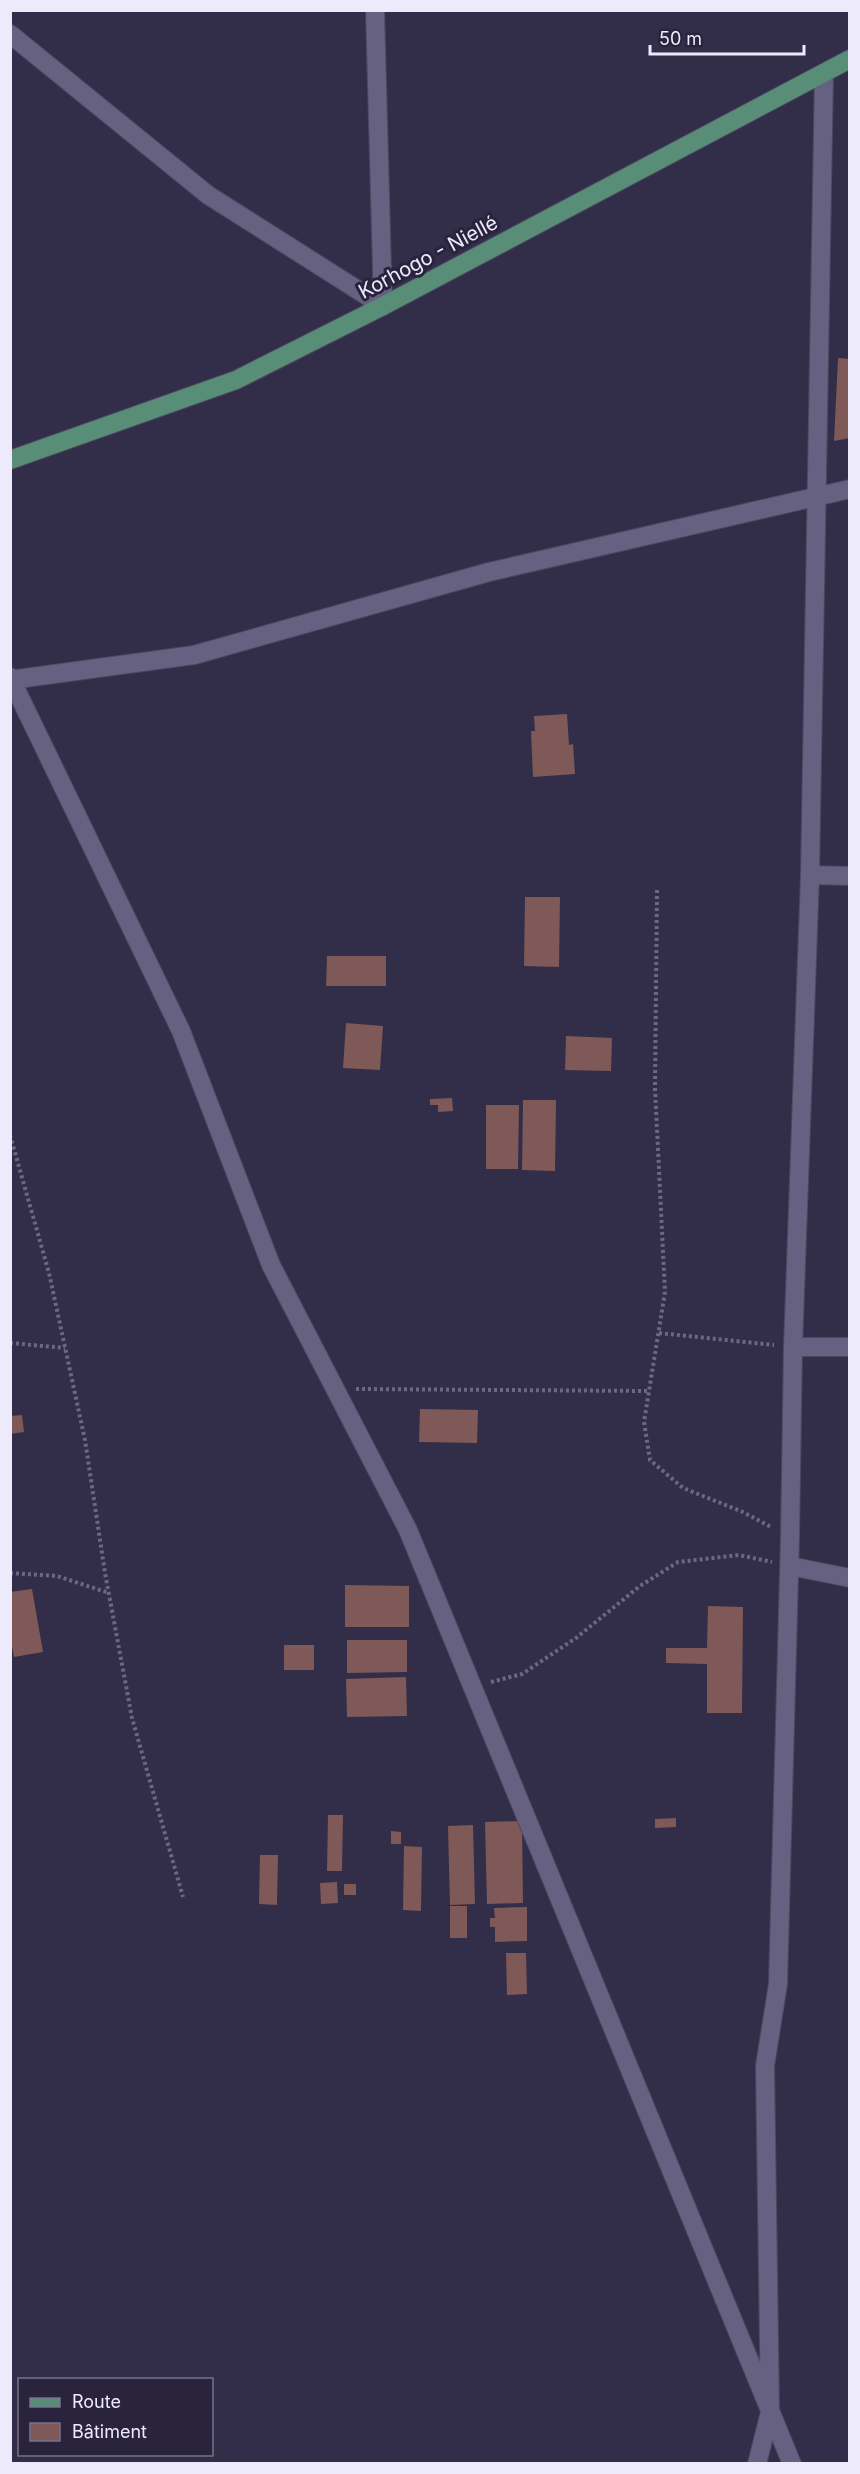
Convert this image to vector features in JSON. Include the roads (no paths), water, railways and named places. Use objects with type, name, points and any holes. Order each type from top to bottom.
[{"type":"main road","name":"Korhogo - Niellé","points":[[14,462],[236,380],[383,306],[849,58]]},
{"type":"street","points":[[375,10],[383,306]]},
{"type":"street","points":[[10,34],[208,195],[383,306]]},
{"type":"street","points":[[757,2463],[770,2412],[765,2067],[778,1984],[790,1566],[793,1347],[810,875],[824,73]]},
{"type":"street","points":[[792,2463],[408,1530],[271,1264],[181,1031],[11,679],[194,655],[489,572],[849,489]]},
{"type":"street","points":[[810,875],[849,876]]},
{"type":"street","points":[[793,1347],[849,1347]]},
{"type":"street","points":[[790,1566],[849,1578]]}]
